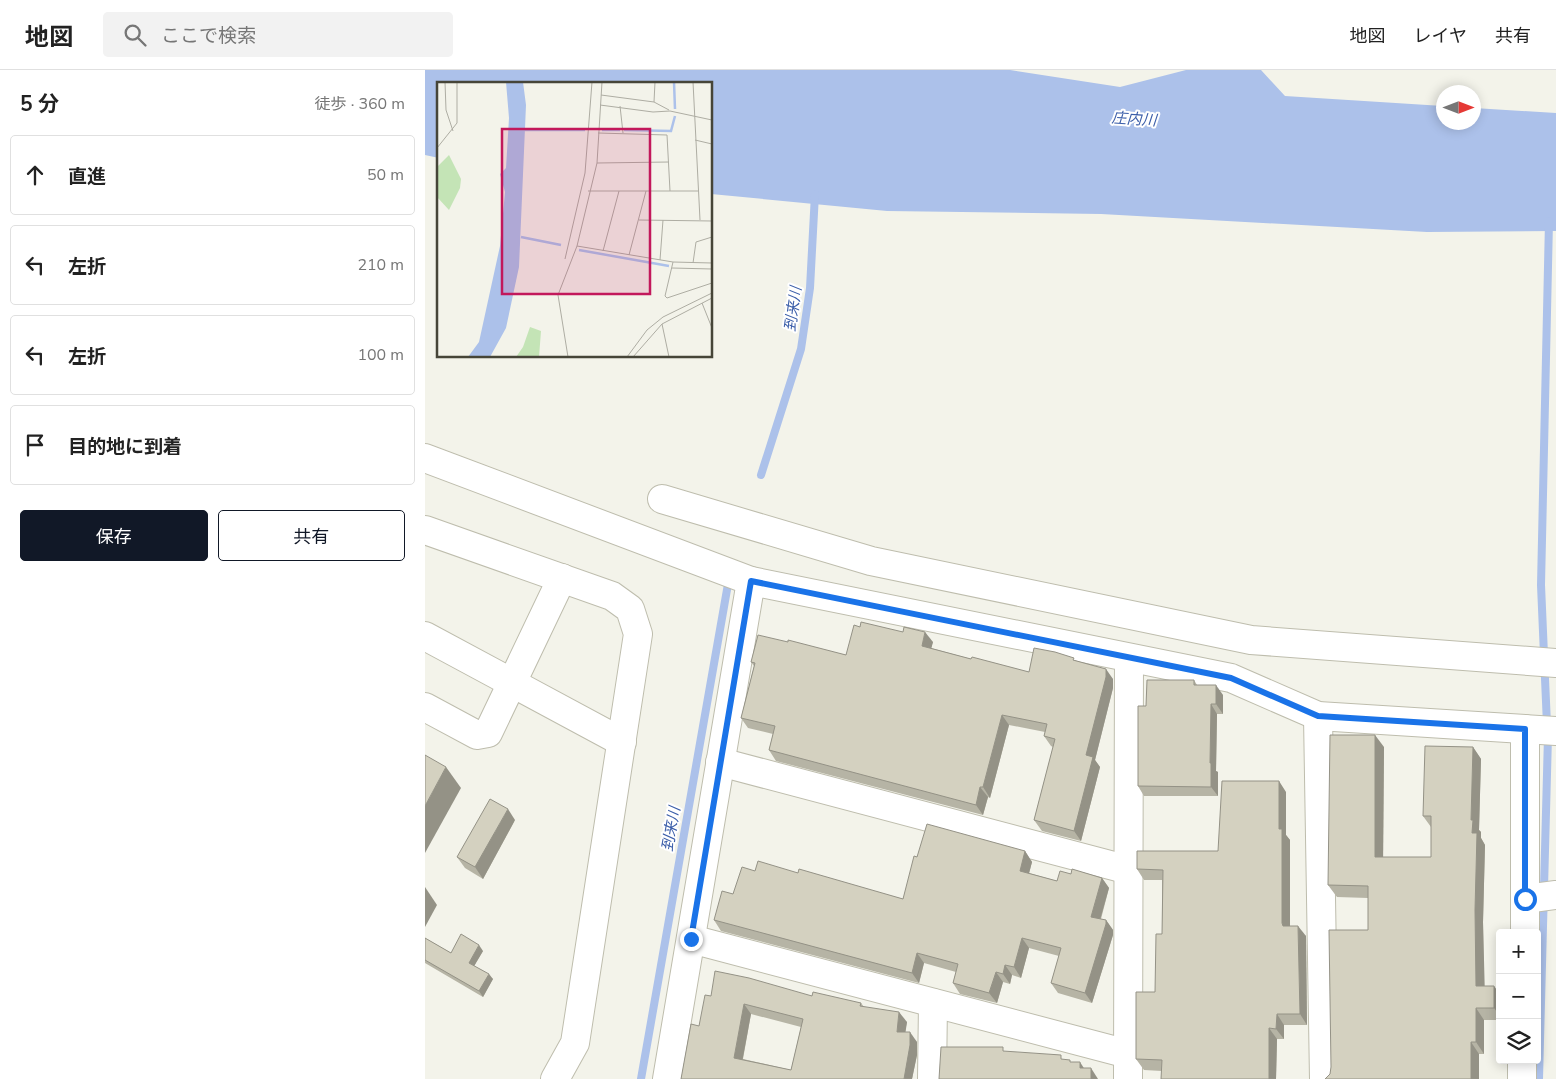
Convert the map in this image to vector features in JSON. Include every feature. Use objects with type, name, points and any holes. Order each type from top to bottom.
[{"type":"street","points":[[425,458],[751,581],[1231,678],[1318,716],[1537,730],[1525,929]]},
{"type":"street","points":[[662,499],[871,561],[1251,640],[1556,663]]},
{"type":"street","points":[[425,530],[612,596],[630,609],[638,634],[575,1043],[555,1079]]},
{"type":"street","points":[[425,707],[477,736],[488,733],[562,578]]},
{"type":"street","points":[[667,1079],[751,581]]},
{"type":"street","points":[[425,636],[622,742]]},
{"type":"street","points":[[691,939],[933,1003],[1128,1066],[1129,658]]},
{"type":"street","points":[[1318,716],[1324,1079]]},
{"type":"street","points":[[720,762],[1129,870]]},
{"type":"street","points":[[1526,899],[1556,895]]},
{"type":"street","points":[[932,1079],[933,1003]]},
{"type":"street","points":[[1522,1064],[1522,1079]]},
{"type":"water","name":"庄内川","points":[[425,70],[1010,70],[1120,87],[1186,70],[1261,70],[1285,96],[1436,106],[1436,130],[1481,130],[1481,108],[1556,113],[1556,231],[1427,232],[1101,214],[887,211],[713,194],[713,82],[437,82],[437,158],[425,155]]},
{"type":"building","points":[[861,622],[903,632],[904,627],[925,632],[922,646],[1029,672],[1034,648],[1055,652],[1074,658],[1073,660],[1106,669],[1106,677],[1086,755],[1093,757],[1074,831],[1034,820],[1055,739],[1044,736],[1047,724],[1002,715],[983,787],[980,787],[976,805],[769,750],[775,726],[741,718],[755,663],[751,662],[758,635],[788,642],[788,640],[846,655],[854,625],[860,627]]},
{"type":"building","points":[[1147,680],[1194,680],[1194,685],[1216,685],[1216,704],[1211,704],[1211,787],[1138,786],[1138,706],[1146,706]]},
{"type":"building","points":[[1330,735],[1375,735],[1375,857],[1431,857],[1431,816],[1423,816],[1425,746],[1473,747],[1471,820],[1473,820],[1472,833],[1477,833],[1476,986],[1494,986],[1494,1008],[1476,1008],[1476,1042],[1471,1042],[1471,1079],[1325,1079],[1330,1074],[1331,1067],[1329,930],[1368,930],[1368,886],[1328,885]]},
{"type":"building","points":[[425,755],[446,767],[425,806]]},
{"type":"building","points":[[1222,781],[1279,781],[1279,829],[1282,829],[1282,923],[1283,926],[1298,926],[1300,1014],[1277,1014],[1276,1029],[1269,1028],[1269,1079],[1161,1079],[1162,1060],[1136,1059],[1136,992],[1155,992],[1156,934],[1162,934],[1163,870],[1137,869],[1137,851],[1218,851]]},
{"type":"building","points":[[490,799],[508,809],[475,867],[457,857]]},
{"type":"building","points":[[927,824],[1025,851],[1020,871],[1057,881],[1060,871],[1071,874],[1072,869],[1102,878],[1091,917],[1106,920],[1106,924],[1085,993],[1051,983],[1061,948],[1022,938],[1014,967],[1005,965],[1003,974],[996,972],[989,993],[953,983],[958,964],[917,953],[912,973],[714,920],[722,891],[733,894],[742,867],[755,871],[758,861],[798,873],[799,869],[903,899],[914,856],[917,857]]},
{"type":"building","points":[[461,934],[479,945],[469,963],[489,974],[479,991],[425,960],[425,938],[451,953]]},
{"type":"building","points":[[715,971],[749,978],[812,996],[813,992],[861,1003],[860,1006],[899,1012],[897,1032],[910,1032],[910,1045],[904,1079],[681,1079],[691,1024],[699,1026],[705,995],[711,996]],"holes":[[[744,1004],[803,1019],[791,1070],[734,1058]]]},
{"type":"building","points":[[941,1047],[1003,1047],[1003,1051],[1061,1055],[1061,1059],[1070,1060],[1070,1062],[1080,1062],[1080,1068],[1091,1068],[1091,1079],[939,1079]]},
{"type":"waterway","name":"到来川","points":[[761,475],[801,349],[810,288],[815,194]]},
{"type":"waterway","points":[[1547,725],[1541,585],[1549,221]]},
{"type":"waterway","name":"到来川","points":[[641,1079],[728,584]]},
{"type":"waterway","points":[[1539,1079],[1548,736]]},
{"type":"route","points":[[691,939],[751,581],[1231,678],[1318,716],[1525,729],[1525,899]]}]
